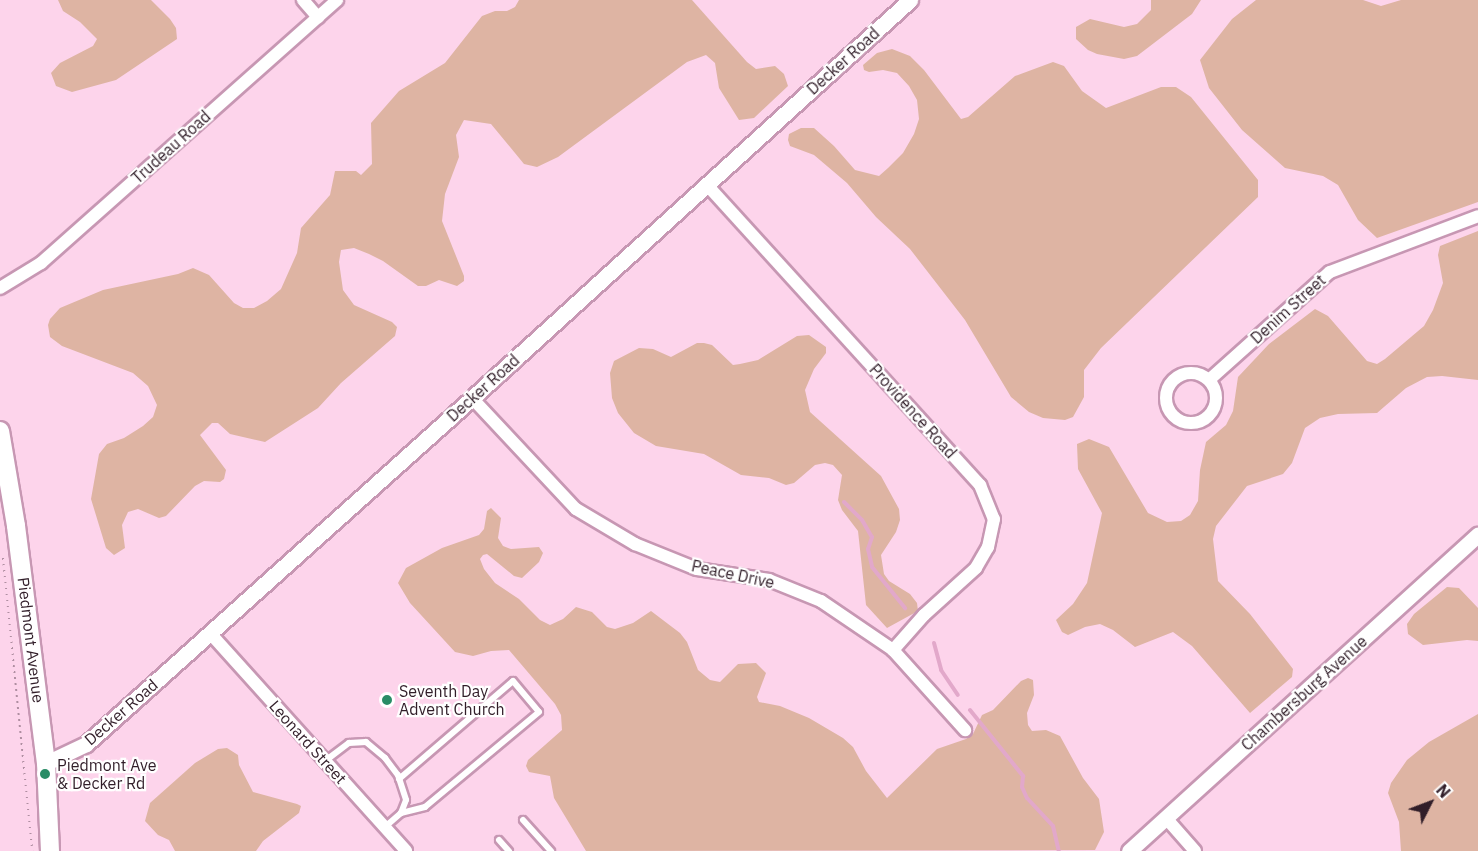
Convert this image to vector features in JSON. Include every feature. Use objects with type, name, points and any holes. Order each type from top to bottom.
[{"type":"main road","name":"Piedmont Avenue","points":[[0,431],[16,526],[46,762],[50,851]]},
{"type":"street","points":[[303,0],[318,17]]},
{"type":"street","name":"Trudeau Road","points":[[0,288],[41,262],[337,0]]},
{"type":"street","name":"Decker Road","points":[[46,762],[86,744],[472,398],[910,0]]},
{"type":"street","name":"Providence Road","points":[[707,185],[980,485],[994,519],[988,547],[976,568],[924,615],[893,650]]},
{"type":"street","name":"Denim Street","points":[[1209,380],[1330,272],[1478,216]]},
{"type":"street","points":[[1194,373],[1209,380],[1216,394],[1215,403],[1207,416],[1193,423],[1177,418],[1171,413],[1166,398],[1167,389],[1178,376],[1194,373]]},
{"type":"street","name":"Peace Drive","points":[[472,398],[576,509],[635,544],[697,569],[769,580],[821,600],[893,650],[965,730]]},
{"type":"street","name":"Chambersburg Avenue","points":[[1129,851],[1478,534]]},
{"type":"street","name":"Leonard Street","points":[[210,633],[406,851]]},
{"type":"street","points":[[1166,818],[1195,851]]},
{"type":"lane","points":[[385,827],[401,813],[425,807],[539,712],[513,681],[399,779]]},
{"type":"lane","points":[[325,761],[349,743],[366,742],[385,758],[399,779],[406,800],[401,813]]},
{"type":"lane","points":[[523,820],[551,851]]},
{"type":"lane","points":[[499,840],[509,851]]},
{"type":"path","points":[[2,549],[32,851]]},
{"type":"shaded area","points":[[58,0],[151,0],[176,28],[177,39],[116,80],[72,92],[56,86],[51,73],[60,63],[93,46],[97,39],[80,22],[63,11]]},
{"type":"shaded area","points":[[519,0],[692,0],[747,62],[756,69],[775,66],[784,74],[788,86],[754,118],[739,120],[719,88],[715,63],[706,55],[687,62],[558,157],[537,167],[524,164],[491,124],[464,120],[456,135],[459,157],[445,194],[442,221],[464,281],[457,286],[439,280],[426,286],[418,286],[369,254],[354,248],[341,250],[339,262],[343,290],[354,305],[392,322],[397,327],[395,336],[341,383],[318,408],[265,442],[230,434],[218,423],[212,423],[200,435],[226,470],[224,479],[220,482],[204,481],[195,486],[166,516],[159,518],[138,509],[128,512],[122,525],[125,548],[114,555],[106,548],[91,499],[99,454],[107,444],[124,438],[143,426],[153,417],[157,405],[148,386],[133,373],[62,346],[50,337],[48,325],[50,319],[60,308],[103,290],[178,274],[193,268],[209,275],[234,303],[243,308],[254,308],[267,301],[281,289],[297,253],[301,228],[330,195],[335,171],[356,171],[361,175],[372,164],[371,123],[399,91],[445,63],[482,16],[495,11],[507,11],[515,7]]},
{"type":"shaded area","points":[[1151,0],[1201,0],[1192,14],[1137,56],[1124,59],[1097,54],[1088,50],[1076,39],[1076,27],[1090,19],[1124,27],[1137,24],[1151,10]]},
{"type":"shaded area","points":[[1256,0],[1363,0],[1381,6],[1401,0],[1478,0],[1478,202],[1377,238],[1358,220],[1338,185],[1323,176],[1285,168],[1242,130],[1209,88],[1200,60],[1232,19]]},
{"type":"shaded area","points":[[892,49],[910,56],[924,70],[961,119],[968,117],[1015,76],[1053,62],[1064,66],[1082,91],[1106,108],[1161,87],[1176,87],[1191,97],[1258,180],[1258,197],[1101,348],[1084,370],[1084,397],[1073,417],[1065,420],[1043,418],[1029,412],[1011,397],[965,320],[910,249],[876,217],[847,183],[814,155],[790,146],[789,134],[801,128],[814,128],[855,170],[879,176],[888,168],[903,153],[914,134],[919,119],[917,100],[909,86],[897,73],[864,70],[863,65],[877,53]]},
{"type":"shaded area","points":[[1478,231],[1478,380],[1442,376],[1427,377],[1406,388],[1377,413],[1338,414],[1320,418],[1305,428],[1292,463],[1283,474],[1247,486],[1216,526],[1213,539],[1218,581],[1250,614],[1293,669],[1292,677],[1250,713],[1192,646],[1173,632],[1135,647],[1113,630],[1100,624],[1085,627],[1068,635],[1062,632],[1056,620],[1073,604],[1087,583],[1102,513],[1078,469],[1077,444],[1089,439],[1109,447],[1148,513],[1167,522],[1181,521],[1190,515],[1198,501],[1200,470],[1206,442],[1226,425],[1233,411],[1238,377],[1269,344],[1315,309],[1328,316],[1367,361],[1377,364],[1424,326],[1433,310],[1443,283],[1438,255],[1440,246]]},
{"type":"shaded area","points":[[809,335],[826,347],[826,353],[814,369],[805,390],[810,412],[881,476],[899,509],[900,520],[896,532],[881,555],[884,574],[889,581],[910,594],[917,603],[918,611],[887,628],[866,605],[858,531],[842,510],[838,500],[842,475],[833,465],[825,463],[815,465],[794,483],[786,485],[769,478],[741,475],[704,454],[656,446],[634,433],[618,413],[612,398],[610,373],[614,361],[639,348],[653,349],[671,357],[697,343],[704,343],[712,345],[733,365],[758,360],[797,336]]},
{"type":"shaded area","points":[[491,508],[501,518],[498,538],[503,546],[511,549],[539,547],[543,553],[539,562],[522,578],[514,576],[487,554],[480,559],[484,569],[495,583],[519,599],[540,620],[550,625],[563,619],[576,607],[592,612],[607,627],[615,629],[633,623],[651,611],[680,633],[687,642],[698,670],[710,680],[720,682],[738,664],[756,663],[766,673],[757,697],[759,702],[780,706],[809,718],[843,738],[853,747],[866,771],[887,798],[937,749],[966,739],[973,734],[982,715],[993,710],[1021,681],[1028,678],[1033,680],[1034,695],[1027,713],[1028,725],[1032,731],[1046,730],[1060,736],[1083,778],[1099,799],[1104,832],[1095,850],[586,851],[554,798],[550,776],[529,772],[526,766],[528,760],[562,730],[561,715],[555,704],[509,650],[491,651],[473,656],[455,652],[410,603],[398,583],[406,568],[442,548],[479,535],[484,529],[487,511]]},
{"type":"shaded area","points":[[1447,587],[1459,588],[1478,608],[1478,641],[1423,645],[1408,634],[1407,624],[1414,614]]},
{"type":"shaded area","points":[[1478,714],[1478,851],[1401,851],[1399,822],[1388,793],[1391,783],[1407,760],[1429,742]]},
{"type":"shaded area","points":[[227,748],[238,755],[239,765],[253,792],[297,804],[301,806],[299,813],[263,841],[256,851],[175,851],[169,840],[158,835],[145,821],[150,803],[195,763],[218,749]]},
{"type":"waterway","points":[[844,502],[862,520],[872,537],[868,549],[872,567],[905,608]]},
{"type":"waterway","points":[[934,643],[941,670],[958,695]]},
{"type":"waterway","points":[[970,710],[1023,776],[1022,787],[1027,798],[1053,826],[1059,851]]},
{"type":"place","name":"Seventh Day Advent Church","points":[[387,700]]},
{"type":"place","name":"Piedmont Ave & Decker Rd","points":[[45,774]]}]
